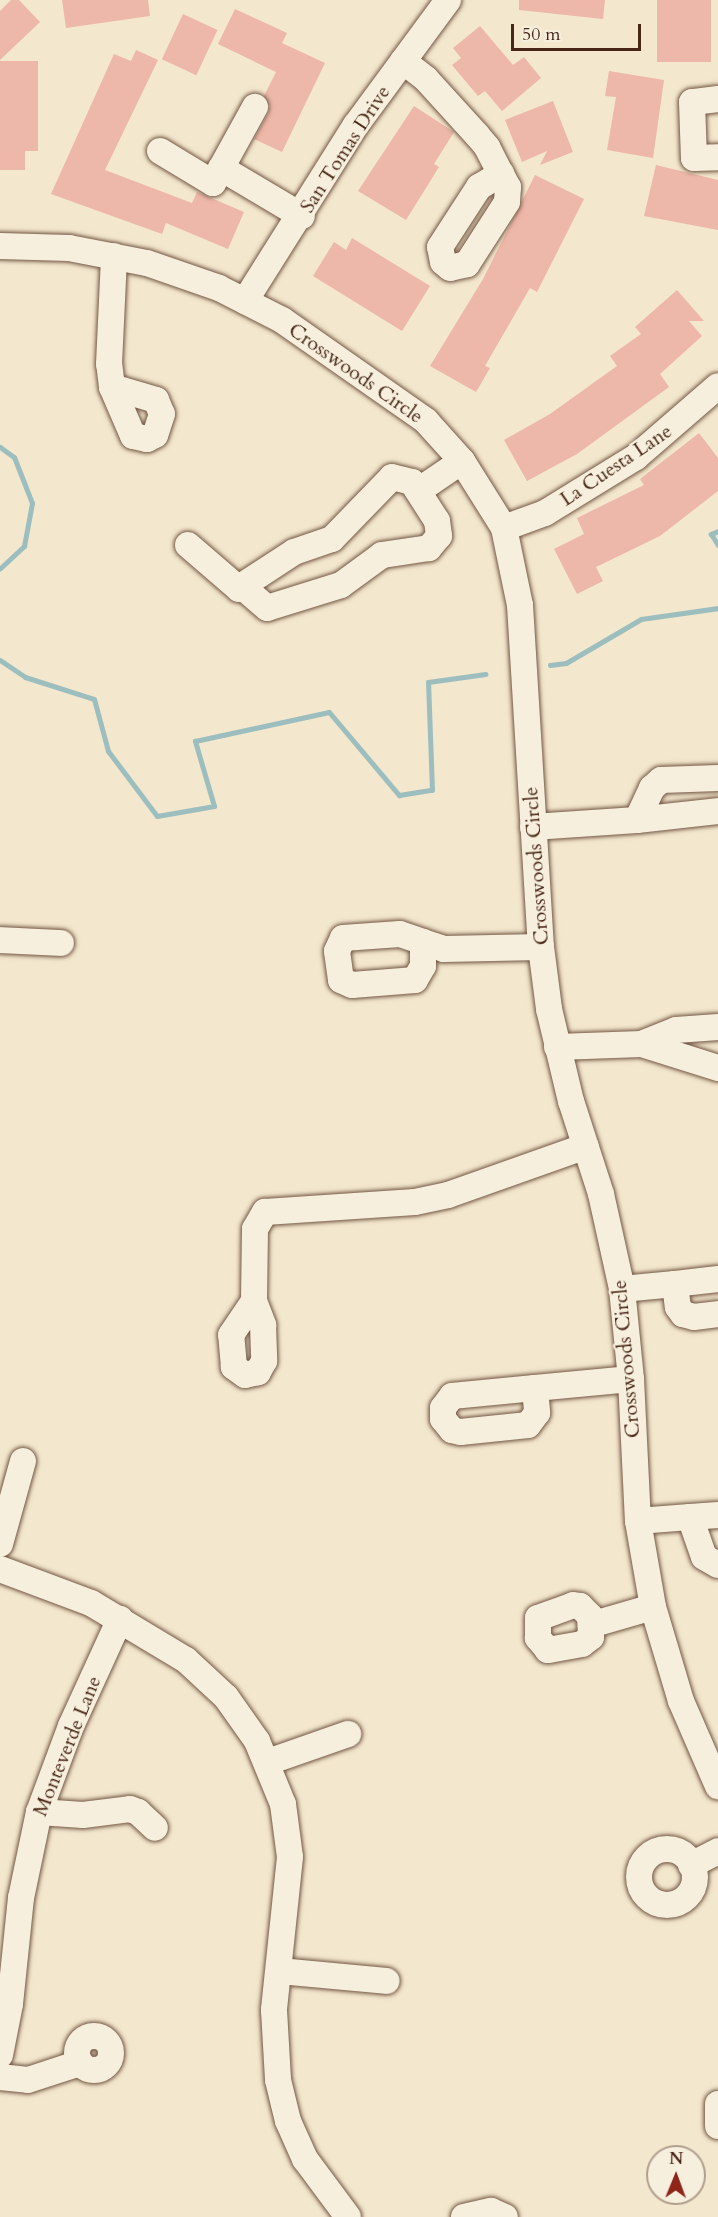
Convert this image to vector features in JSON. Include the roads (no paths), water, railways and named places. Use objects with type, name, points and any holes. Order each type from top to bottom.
[{"type":"street","name":"San Tomas Drive","points":[[245,300],[302,216],[356,125],[448,0]]},
{"type":"street","points":[[403,61],[426,79],[477,135],[501,174]]},
{"type":"street","points":[[718,99],[692,102],[694,158],[718,157]]},
{"type":"street","points":[[160,151],[213,183],[255,107]]},
{"type":"street","points":[[221,168],[302,216]]},
{"type":"street","name":"Crosswoods Circle","points":[[0,246],[69,248],[114,256],[196,278],[282,320],[426,421],[462,461],[504,528],[520,606],[541,947],[557,1047],[612,1236],[622,1289],[631,1379],[638,1521],[653,1607],[681,1701],[718,1786]]},
{"type":"street","points":[[112,387],[109,364],[114,256]]},
{"type":"street","name":"La Cuesta Lane","points":[[504,528],[546,513],[636,457],[718,386]]},
{"type":"street","points":[[418,491],[462,461]]},
{"type":"street","points":[[188,546],[239,589],[243,586],[294,552],[332,539],[392,477],[406,478],[418,491],[440,529],[435,543],[429,548],[387,553],[341,585],[267,608],[243,586]]},
{"type":"street","points":[[637,820],[652,788],[661,780],[718,778]]},
{"type":"street","points":[[533,827],[637,820],[718,811]]},
{"type":"street","points":[[0,940],[61,943]]},
{"type":"street","points":[[423,942],[444,949],[541,947]]},
{"type":"street","points":[[642,1044],[676,1030],[718,1027]]},
{"type":"street","points":[[557,1047],[642,1044],[718,1068]]},
{"type":"street","points":[[254,1301],[255,1229],[265,1212],[415,1202],[448,1195],[586,1146]]},
{"type":"street","points":[[622,1289],[718,1279]]},
{"type":"street","points":[[675,1284],[678,1307],[683,1314],[694,1317],[718,1314]]},
{"type":"street","points":[[535,1388],[631,1379]]},
{"type":"street","points":[[0,1544],[23,1461]]},
{"type":"street","points":[[638,1521],[718,1515]]},
{"type":"street","points":[[690,1517],[704,1557],[718,1565]]},
{"type":"street","points":[[0,1569],[60,1589],[120,1619],[207,1677],[243,1718],[268,1762],[283,1804],[290,1857],[273,2038],[278,2080],[288,2121],[315,2175],[348,2217]]},
{"type":"street","points":[[594,1624],[653,1607]]},
{"type":"street","name":"Monteverde Lane","points":[[0,2055],[10,2004],[21,1898],[39,1812],[71,1726],[120,1619]]},
{"type":"street","points":[[268,1762],[348,1734]]},
{"type":"street","points":[[39,1812],[83,1815],[130,1809],[138,1812],[155,1828]]},
{"type":"street","points":[[691,1865],[718,1851]]},
{"type":"street","points":[[279,1971],[387,1981]]},
{"type":"street","points":[[0,2077],[28,2080],[80,2063]]},
{"type":"street","points":[[718,2104],[718,2126]]},
{"type":"street","points":[[464,2217],[491,2211],[505,2217]]},
{"type":"waterway","points":[[0,447],[14,457],[32,503],[24,546],[0,568]]},
{"type":"waterway","points":[[718,531],[711,534],[718,545]]},
{"type":"waterway","points":[[550,665],[566,663],[641,619],[718,608]]},
{"type":"waterway","points":[[0,660],[25,677],[94,699],[108,751],[157,816],[214,806],[195,741],[329,712],[399,795],[432,790],[428,682],[485,674]]}]
